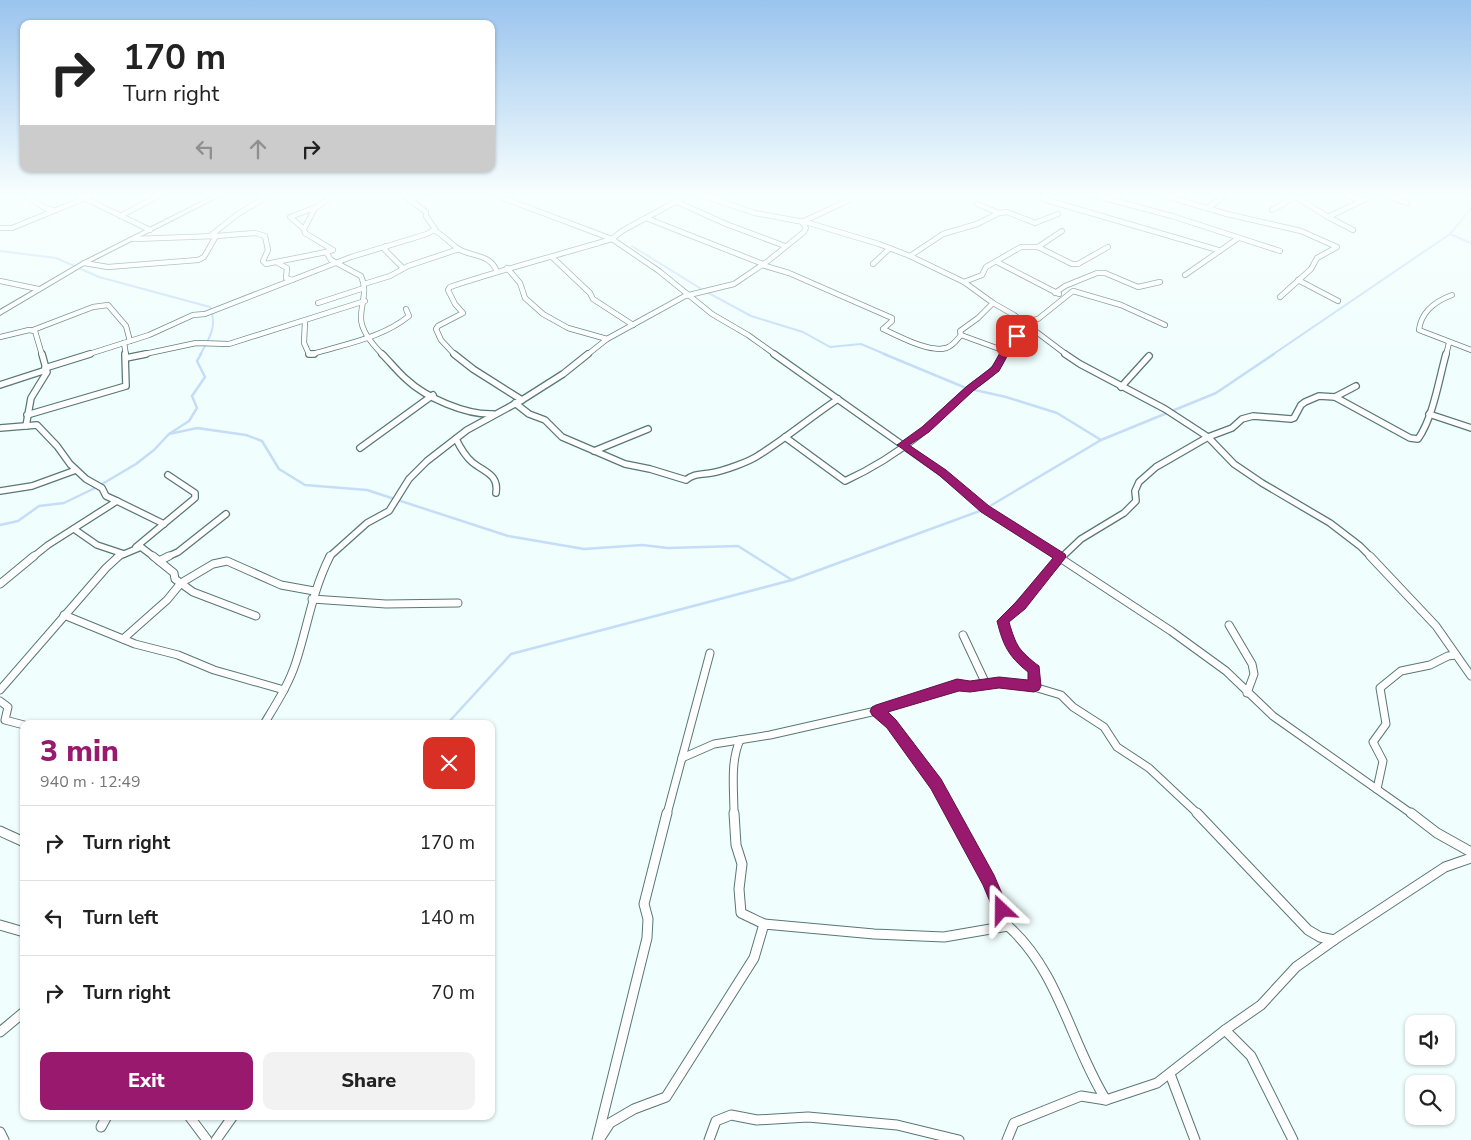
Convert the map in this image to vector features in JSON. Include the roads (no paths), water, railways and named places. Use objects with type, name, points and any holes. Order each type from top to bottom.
[{"type":"street","points":[[0,313],[38,289],[114,248]]},
{"type":"street","points":[[82,264],[108,267],[198,260],[204,257],[209,248]]},
{"type":"street","points":[[268,248],[263,263],[278,263],[333,250],[330,248]]},
{"type":"street","points":[[0,385],[130,342],[160,331],[187,318],[205,314],[336,263],[380,248]]},
{"type":"street","points":[[385,248],[385,250],[403,268]]},
{"type":"street","points":[[522,400],[459,358],[438,337],[436,329],[443,322],[463,313],[455,304],[448,290],[450,287],[507,268],[581,248]]},
{"type":"street","points":[[625,248],[689,294],[712,314],[748,335],[942,473],[985,509],[1061,557],[1171,631],[1226,672],[1280,722],[1340,766],[1377,789],[1437,833],[1471,852]]},
{"type":"street","points":[[719,248],[788,273],[892,318],[892,321],[883,329],[938,349],[949,347],[961,335],[960,332],[993,303]]},
{"type":"street","points":[[266,720],[284,690],[295,666],[307,627],[314,591],[331,554],[367,523],[389,511],[409,479],[427,460],[456,438],[494,414],[522,400],[562,374],[607,339],[689,294],[734,284],[763,265],[782,248]]},
{"type":"street","points":[[890,248],[964,282],[1080,364],[1166,409],[1208,437],[1234,464],[1262,483],[1330,523],[1360,546],[1436,626],[1471,676]]},
{"type":"street","points":[[873,264],[890,248]]},
{"type":"street","points":[[910,256],[922,248]]},
{"type":"street","points":[[964,282],[982,275],[986,267],[1019,248]]},
{"type":"street","points":[[1040,248],[1072,264],[1078,264],[1106,248]]},
{"type":"street","points":[[1212,248],[1218,250]]},
{"type":"street","points":[[1185,275],[1203,264],[1221,248]]},
{"type":"street","points":[[1271,248],[1280,251]]},
{"type":"street","points":[[1280,297],[1311,269],[1318,258],[1335,248]]},
{"type":"street","points":[[318,303],[390,276],[403,268],[459,250],[477,254],[495,266],[497,272]]},
{"type":"street","points":[[326,252],[331,260],[361,276],[364,281],[361,322],[368,336],[385,358],[406,379],[433,395],[472,412],[494,414]]},
{"type":"street","points":[[552,257],[590,293],[593,300],[633,325]]},
{"type":"street","points":[[997,262],[1065,296]]},
{"type":"street","points":[[278,263],[287,268],[286,278],[292,280]]},
{"type":"street","points":[[507,268],[520,283],[525,298],[543,314],[568,328],[607,339]]},
{"type":"street","points":[[1056,293],[1065,286],[1097,273],[1105,273],[1138,287],[1160,282]]},
{"type":"street","points":[[1298,280],[1338,301]]},
{"type":"street","points":[[0,281],[38,289]]},
{"type":"street","points":[[784,437],[840,479],[846,481],[880,462],[926,429],[969,389],[998,367],[1005,351],[1024,324],[1039,320],[1059,300],[1073,291],[1121,305],[1165,325]]},
{"type":"street","points":[[1056,293],[1059,300]]},
{"type":"street","points":[[1452,294],[1442,298],[1424,314],[1418,324],[1419,330],[1471,350]]},
{"type":"street","points":[[126,358],[196,343],[229,344],[364,301]]},
{"type":"street","points":[[0,337],[33,330],[93,307],[108,305],[128,326],[131,335],[130,342]]},
{"type":"street","points":[[305,321],[306,351],[309,354],[368,336],[404,321],[409,316],[406,309]]},
{"type":"street","points":[[26,426],[31,398],[46,369],[33,330]]},
{"type":"street","points":[[961,335],[1005,351]]},
{"type":"street","points":[[27,415],[126,386],[124,343]]},
{"type":"street","points":[[1034,686],[1034,669],[1017,656],[1007,636],[1003,621],[1021,605],[1041,578],[1081,538],[1124,514],[1136,501],[1135,491],[1138,482],[1156,467],[1208,437],[1232,428],[1242,419],[1253,416],[1294,418],[1300,405],[1319,396],[1335,397],[1410,438],[1418,439],[1423,432],[1429,414],[1449,343]]},
{"type":"street","points":[[1121,386],[1149,356]]},
{"type":"street","points":[[1335,397],[1356,386]]},
{"type":"street","points":[[360,448],[433,395]]},
{"type":"street","points":[[515,403],[530,414],[545,420],[562,437],[625,464],[633,464],[686,480],[693,474],[711,473],[758,456],[779,443],[784,437],[838,399]]},
{"type":"street","points":[[1429,414],[1471,428]]},
{"type":"street","points":[[0,428],[37,425],[76,470],[91,483],[102,488],[106,496],[164,524]]},
{"type":"street","points":[[594,451],[648,429]]},
{"type":"street","points":[[456,438],[468,457],[495,477],[498,487],[496,493]]},
{"type":"street","points":[[0,491],[32,486],[76,470]]},
{"type":"street","points":[[0,690],[95,582],[103,569],[135,548],[195,498],[195,493],[168,475]]},
{"type":"street","points":[[0,584],[48,545],[117,501]]},
{"type":"street","points":[[159,561],[178,552],[226,514]]},
{"type":"street","points":[[74,529],[97,546],[124,554]]},
{"type":"street","points":[[135,548],[141,547],[174,573],[175,579],[193,592],[256,616]]},
{"type":"street","points":[[123,639],[167,600],[181,583],[213,564],[227,561],[281,586],[314,591]]},
{"type":"street","points":[[312,599],[386,604],[458,604]]},
{"type":"street","points":[[64,615],[123,639],[178,655],[214,670],[284,690]]},
{"type":"street","points":[[1229,625],[1252,664],[1254,674],[1247,693]]},
{"type":"street","points":[[963,636],[986,684]]},
{"type":"street","points":[[598,1140],[647,938],[648,919],[644,904],[689,726],[710,654]]},
{"type":"street","points":[[1377,789],[1383,761],[1373,742],[1386,724],[1380,688],[1401,671],[1430,665],[1448,656],[1456,655]]},
{"type":"street","points":[[682,758],[714,744],[876,711],[957,685],[970,686],[999,682],[1034,686],[1062,696],[1073,707],[1104,727],[1117,747],[1148,768],[1213,828],[1308,930],[1320,937],[1334,940]]},
{"type":"street","points":[[0,701],[8,707],[5,720],[20,724]]},
{"type":"street","points":[[876,711],[892,724],[936,784],[989,880],[1008,926],[1018,932],[1034,952],[1095,1082],[1106,1100]]},
{"type":"street","points":[[740,740],[737,746],[734,769],[734,822],[736,845],[742,864],[739,889],[741,913],[764,924],[874,934],[944,937],[1008,926]]},
{"type":"street","points":[[0,831],[20,840]]},
{"type":"street","points":[[1007,1140],[1014,1123],[1035,1113],[1081,1096],[1106,1100],[1157,1083],[1225,1030],[1261,1005],[1296,967],[1445,867],[1471,858]]},
{"type":"street","points":[[598,1140],[610,1124],[634,1109],[666,1097],[754,958],[764,924]]},
{"type":"street","points":[[0,925],[20,931]]},
{"type":"street","points":[[0,1032],[20,1015]]},
{"type":"street","points":[[1225,1030],[1250,1056],[1293,1140]]},
{"type":"street","points":[[1170,1074],[1195,1140]]},
{"type":"street","points":[[709,1140],[716,1121],[731,1115],[756,1120],[808,1117],[897,1125],[943,1138],[959,1140]]},
{"type":"street","points":[[101,1127],[105,1120]]},
{"type":"street","points":[[192,1120],[207,1140]]},
{"type":"street","points":[[216,1140],[229,1120]]},
{"type":"street","points":[[0,1132],[4,1140]]},
{"type":"waterway","points":[[636,248],[703,290],[751,316],[803,332],[830,347],[861,344],[887,355]]},
{"type":"waterway","points":[[1272,355],[1429,248]]},
{"type":"waterway","points":[[0,251],[56,258],[99,277],[210,307],[213,326],[200,355]]},
{"type":"waterway","points":[[169,434],[189,421],[197,408],[192,396],[205,377],[197,361],[201,354]]},
{"type":"waterway","points":[[884,354],[966,388],[1006,397],[1057,413],[1101,440]]},
{"type":"waterway","points":[[1101,440],[1216,393],[1274,354]]},
{"type":"waterway","points":[[169,434],[197,428],[246,435],[262,441],[279,469],[305,485],[367,490],[508,536],[584,549],[642,545],[668,548],[738,546],[792,580]]},
{"type":"waterway","points":[[0,525],[18,521],[39,506],[64,503],[97,487],[136,464],[154,450],[169,434]]},
{"type":"waterway","points":[[792,580],[985,509],[1101,440]]},
{"type":"waterway","points":[[451,720],[511,654],[792,580]]}]
